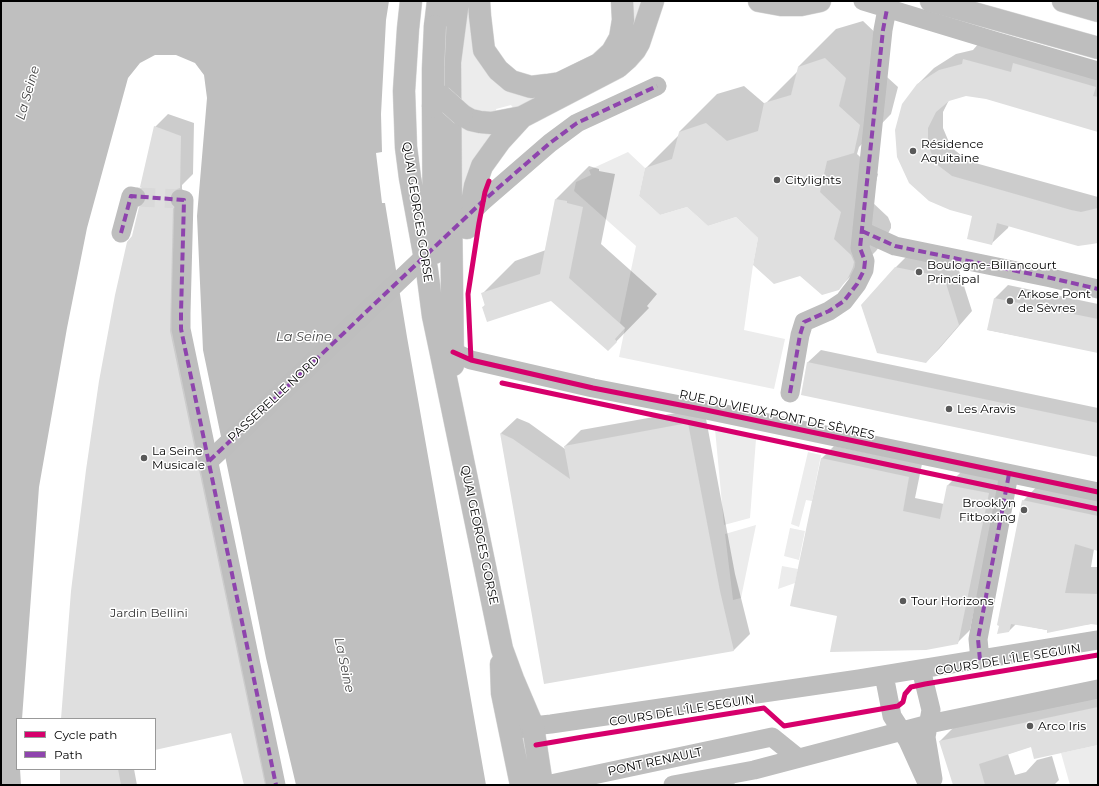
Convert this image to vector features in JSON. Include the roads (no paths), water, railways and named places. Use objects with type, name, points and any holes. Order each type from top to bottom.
[{"type":"main road","points":[[411,1],[414,44],[419,61],[430,82],[437,101],[471,120],[492,123],[522,117],[618,67],[635,50],[639,43],[653,1]]},
{"type":"main road","name":"QUAI GEORGES GORSE","points":[[411,1],[404,91],[406,148],[427,270],[433,316],[502,649],[533,726],[542,785]]},
{"type":"main road","points":[[433,316],[437,101],[433,69],[438,1]]},
{"type":"main road","name":"QUAI GEORGES GORSE","points":[[450,398],[453,373],[450,62],[458,1]]},
{"type":"main road","points":[[479,1],[484,50],[498,70],[511,82],[531,87],[560,83],[599,64],[612,52],[620,38],[624,20],[622,1]]},
{"type":"main road","points":[[759,1],[781,5],[801,5],[820,1]]},
{"type":"main road","points":[[931,1],[1098,48]]},
{"type":"main road","points":[[1063,1],[1098,11]]},
{"type":"main road","points":[[452,293],[462,254],[475,186],[482,166],[500,141],[522,117]]},
{"type":"main road","name":"QUAI GEORGES GORSE","points":[[502,649],[502,693],[521,781]]},
{"type":"street","points":[[863,1],[995,42],[1098,71]]},
{"type":"street","points":[[790,393],[800,335],[804,322],[829,312],[844,301],[857,284],[864,270],[865,261],[860,248],[883,30],[887,9]]},
{"type":"street","name":"PASSERELLE NORD","points":[[208,461],[483,202],[550,142],[578,123],[657,86]]},
{"type":"street","points":[[121,233],[131,196],[136,196]]},
{"type":"street","points":[[180,200],[184,200],[181,329],[276,785]]},
{"type":"street","points":[[862,231],[894,246],[1098,289]]},
{"type":"street","name":"RUE DU VIEUX PONT DE SÈVRES","points":[[453,352],[471,360],[593,388],[706,410],[1098,492]]},
{"type":"street","points":[[980,660],[978,639],[1009,474]]},
{"type":"street","name":"COURS DE L'ÎLE SEGUIN","points":[[533,726],[884,675],[1098,640]]},
{"type":"street","points":[[921,669],[931,710],[926,737],[934,785]]},
{"type":"street","points":[[884,675],[892,716],[908,741],[928,785]]},
{"type":"street","points":[[673,785],[754,770],[929,724],[1098,689]]},
{"type":"street","points":[[510,731],[533,726]]},
{"type":"street","name":"PONT RENAULT","points":[[546,785],[772,737],[798,758]]},
{"type":"water","name":"La Seine","points":[[1,1],[389,1],[386,20],[381,114],[382,152],[376,153],[382,203],[385,203],[407,337],[486,785],[296,785],[266,658],[203,350],[197,216],[207,98],[204,75],[195,63],[176,55],[155,55],[140,63],[128,78],[87,228],[67,328],[39,487],[22,718],[16,718],[16,770],[20,770],[21,785],[1,785]]},
{"type":"tunnel","points":[[136,197],[180,199]]},
{"type":"place","name":"Résidence Aquitaine","points":[[913,151]]},
{"type":"place","name":"Citylights","points":[[777,180]]},
{"type":"place","name":"Boulogne-Billancourt Principal","points":[[919,272]]},
{"type":"place","name":"Arkose Pont de Sèvres","points":[[1010,301]]},
{"type":"place","name":"Les Aravis","points":[[949,409]]},
{"type":"place","name":"La Seine Musicale","points":[[144,458]]},
{"type":"place","name":"Brooklyn Fitboxing","points":[[1024,510]]},
{"type":"place","name":"Tour Horizons","points":[[903,601]]},
{"type":"place","name":"Arco Iris","points":[[1030,726]]},
{"type":"park label","name":"Jardin Bellini","points":[[149,613]]}]
